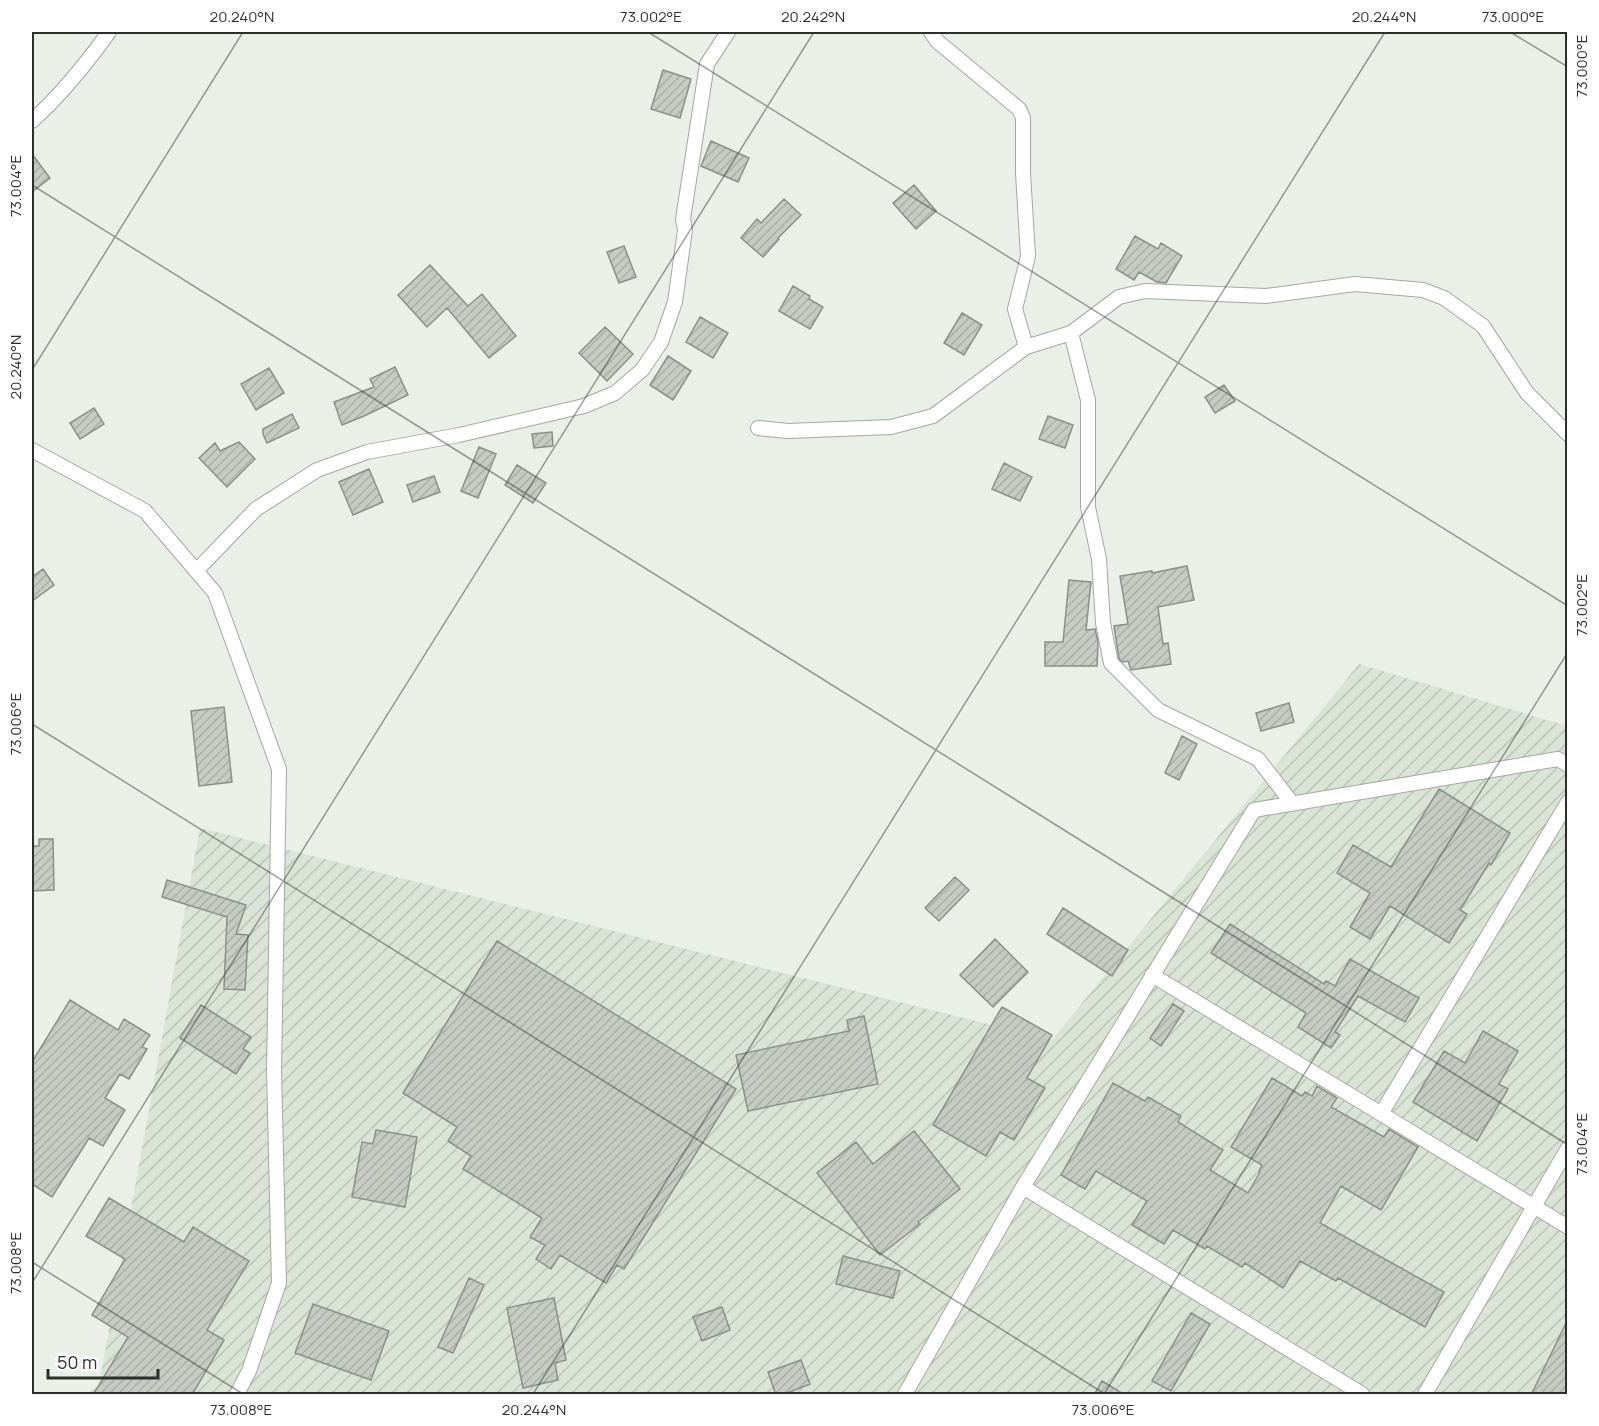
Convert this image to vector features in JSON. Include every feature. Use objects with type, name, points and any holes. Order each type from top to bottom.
[{"type":"street","points":[[32,121],[46,109],[83,67],[109,32]]},
{"type":"street","points":[[196,571],[256,509],[317,470],[367,452],[459,435],[584,406],[615,393],[642,370],[661,342],[675,302],[685,230],[683,219],[707,64],[728,32]]},
{"type":"street","points":[[930,32],[937,41],[1019,109],[1023,118],[1023,173],[1028,256],[1015,309],[1026,347]]},
{"type":"street","points":[[758,428],[788,431],[891,427],[933,416],[1026,347],[1071,333],[1119,297],[1145,291],[1266,296],[1355,284],[1423,290],[1444,298],[1483,326],[1527,393],[1568,434]]},
{"type":"street","points":[[1071,333],[1088,400],[1088,507],[1099,559],[1103,623],[1111,663],[1158,710],[1258,759],[1292,803]]},
{"type":"street","points":[[32,450],[145,511],[215,593],[279,769],[274,1070],[279,1283],[249,1371],[237,1395]]},
{"type":"street","points":[[905,1395],[1023,1187],[1254,810],[1558,759],[1568,765]]},
{"type":"street","points":[[1381,1114],[1568,802]]},
{"type":"street","points":[[1152,975],[1568,1227]]},
{"type":"street","points":[[1425,1395],[1568,1148]]},
{"type":"street","points":[[1023,1187],[1362,1395]]},
{"type":"shaded area","points":[[1359,664],[1567,726],[1567,1394],[86,1394],[99,1385],[200,828],[1052,1040]]},
{"type":"building","points":[[663,70],[691,79],[680,118],[651,109]]},
{"type":"building","points":[[711,141],[749,158],[738,182],[701,166]]},
{"type":"building","points":[[32,154],[50,178],[32,192]]},
{"type":"building","points":[[914,185],[936,211],[916,229],[893,203]]},
{"type":"building","points":[[784,199],[801,215],[763,257],[741,238],[757,219],[761,223]]},
{"type":"building","points":[[1135,236],[1158,249],[1161,243],[1182,256],[1166,283],[1157,282],[1139,272],[1134,280],[1116,269]]},
{"type":"building","points":[[624,246],[636,277],[619,283],[607,252]]},
{"type":"building","points":[[430,265],[468,306],[482,294],[516,336],[489,358],[447,308],[427,327],[398,295]]},
{"type":"building","points":[[793,286],[823,307],[810,329],[779,311]]},
{"type":"building","points":[[962,313],[982,325],[964,355],[944,343]]},
{"type":"building","points":[[700,317],[728,333],[713,358],[686,342]]},
{"type":"building","points":[[605,327],[633,354],[607,381],[579,353]]},
{"type":"building","points":[[668,356],[691,371],[673,400],[650,385]]},
{"type":"building","points":[[395,367],[408,395],[342,425],[334,402],[374,387],[370,379]]},
{"type":"building","points":[[269,368],[284,393],[256,410],[241,384]]},
{"type":"building","points":[[1224,385],[1235,401],[1215,413],[1205,397]]},
{"type":"building","points":[[94,408],[104,424],[80,439],[70,423]]},
{"type":"building","points":[[292,414],[299,428],[267,443],[263,429]]},
{"type":"building","points":[[1048,416],[1073,425],[1065,448],[1039,439]]},
{"type":"building","points":[[552,432],[553,446],[534,448],[532,434]]},
{"type":"building","points":[[239,442],[255,459],[227,487],[199,458],[215,443],[220,451]]},
{"type":"building","points":[[479,447],[496,454],[478,498],[461,491]]},
{"type":"building","points":[[1004,463],[1032,477],[1020,501],[992,489]]},
{"type":"building","points":[[517,465],[546,483],[533,503],[505,485]]},
{"type":"building","points":[[369,469],[383,502],[353,515],[339,482]]},
{"type":"building","points":[[434,476],[440,492],[413,502],[407,485]]},
{"type":"building","points":[[1187,566],[1194,600],[1158,607],[1163,644],[1168,643],[1171,664],[1131,670],[1128,661],[1123,662],[1119,659],[1114,626],[1128,624],[1120,576]]},
{"type":"building","points":[[43,569],[54,585],[32,601],[32,577]]},
{"type":"building","points":[[1069,580],[1091,582],[1086,630],[1095,629],[1098,642],[1097,666],[1045,666],[1045,642],[1063,642]]},
{"type":"building","points":[[1289,703],[1294,722],[1261,731],[1256,713]]},
{"type":"building","points":[[224,707],[232,782],[199,786],[191,711]]},
{"type":"building","points":[[1182,736],[1197,744],[1179,780],[1165,773]]},
{"type":"building","points":[[1439,789],[1510,833],[1460,910],[1467,914],[1449,943],[1390,906],[1370,939],[1350,927],[1370,893],[1337,873],[1353,845],[1391,867]]},
{"type":"building","points":[[39,839],[53,839],[54,890],[32,891],[32,846],[39,846]]},
{"type":"building","points":[[955,877],[969,890],[939,921],[925,908]]},
{"type":"building","points":[[167,880],[246,905],[236,934],[248,935],[245,990],[224,989],[227,917],[162,897]]},
{"type":"building","points":[[1063,908],[1128,950],[1112,976],[1047,934]]},
{"type":"building","points":[[1230,924],[1324,984],[1326,981],[1335,986],[1350,959],[1419,998],[1405,1022],[1358,996],[1335,1032],[1340,1035],[1331,1048],[1298,1027],[1306,1013],[1211,953]]},
{"type":"building","points":[[995,939],[1028,972],[993,1007],[960,975]]},
{"type":"building","points":[[497,941],[736,1089],[624,1269],[617,1265],[606,1283],[560,1255],[551,1269],[536,1259],[545,1245],[530,1237],[542,1218],[463,1169],[471,1156],[448,1141],[457,1127],[403,1093]]},
{"type":"building","points":[[70,1000],[118,1030],[124,1019],[150,1035],[142,1047],[147,1049],[129,1079],[120,1074],[105,1098],[125,1110],[103,1146],[89,1138],[52,1197],[32,1184],[32,1062]]},
{"type":"building","points":[[1173,1004],[1184,1011],[1161,1046],[1150,1038]]},
{"type":"building","points":[[201,1005],[251,1037],[243,1049],[250,1053],[236,1074],[180,1038]]},
{"type":"building","points":[[1002,1007],[1052,1035],[1027,1078],[1045,1088],[1014,1140],[1000,1132],[986,1156],[933,1125]]},
{"type":"building","points":[[864,1016],[878,1084],[748,1111],[736,1055],[849,1031],[847,1020]]},
{"type":"building","points":[[1483,1031],[1518,1051],[1499,1084],[1508,1089],[1477,1141],[1413,1102],[1444,1051],[1465,1063]]},
{"type":"building","points":[[1272,1078],[1302,1096],[1305,1092],[1312,1096],[1317,1086],[1337,1098],[1331,1107],[1384,1137],[1389,1129],[1418,1147],[1381,1210],[1341,1186],[1320,1223],[1444,1292],[1425,1327],[1338,1278],[1336,1281],[1300,1261],[1283,1288],[1245,1263],[1242,1267],[1207,1246],[1205,1249],[1173,1230],[1164,1244],[1132,1225],[1147,1201],[1096,1171],[1085,1189],[1061,1175],[1113,1083],[1145,1101],[1148,1097],[1181,1116],[1178,1122],[1223,1150],[1210,1170],[1248,1193],[1262,1165],[1231,1147]]},
{"type":"building","points":[[376,1130],[417,1137],[405,1207],[352,1197],[362,1142],[373,1144]]},
{"type":"building","points":[[914,1131],[960,1189],[880,1255],[817,1173],[856,1142],[873,1164]]},
{"type":"building","points":[[109,1198],[184,1242],[193,1227],[249,1261],[207,1330],[224,1340],[192,1395],[93,1395],[128,1337],[92,1315],[125,1259],[86,1236]]},
{"type":"building","points":[[843,1256],[900,1271],[893,1298],[836,1284]]},
{"type":"building","points":[[469,1278],[484,1285],[453,1353],[438,1347]]},
{"type":"building","points":[[554,1298],[566,1360],[555,1363],[558,1380],[523,1388],[507,1308]]},
{"type":"building","points":[[313,1304],[389,1331],[371,1380],[295,1353]]},
{"type":"building","points":[[722,1307],[730,1330],[702,1341],[693,1317]]},
{"type":"building","points":[[1191,1313],[1210,1324],[1171,1391],[1152,1381]]},
{"type":"building","points":[[1568,1319],[1568,1395],[1531,1395]]},
{"type":"building","points":[[801,1360],[810,1384],[782,1395],[776,1395],[768,1372]]},
{"type":"building","points":[[1102,1381],[1125,1395],[1094,1395]]}]
